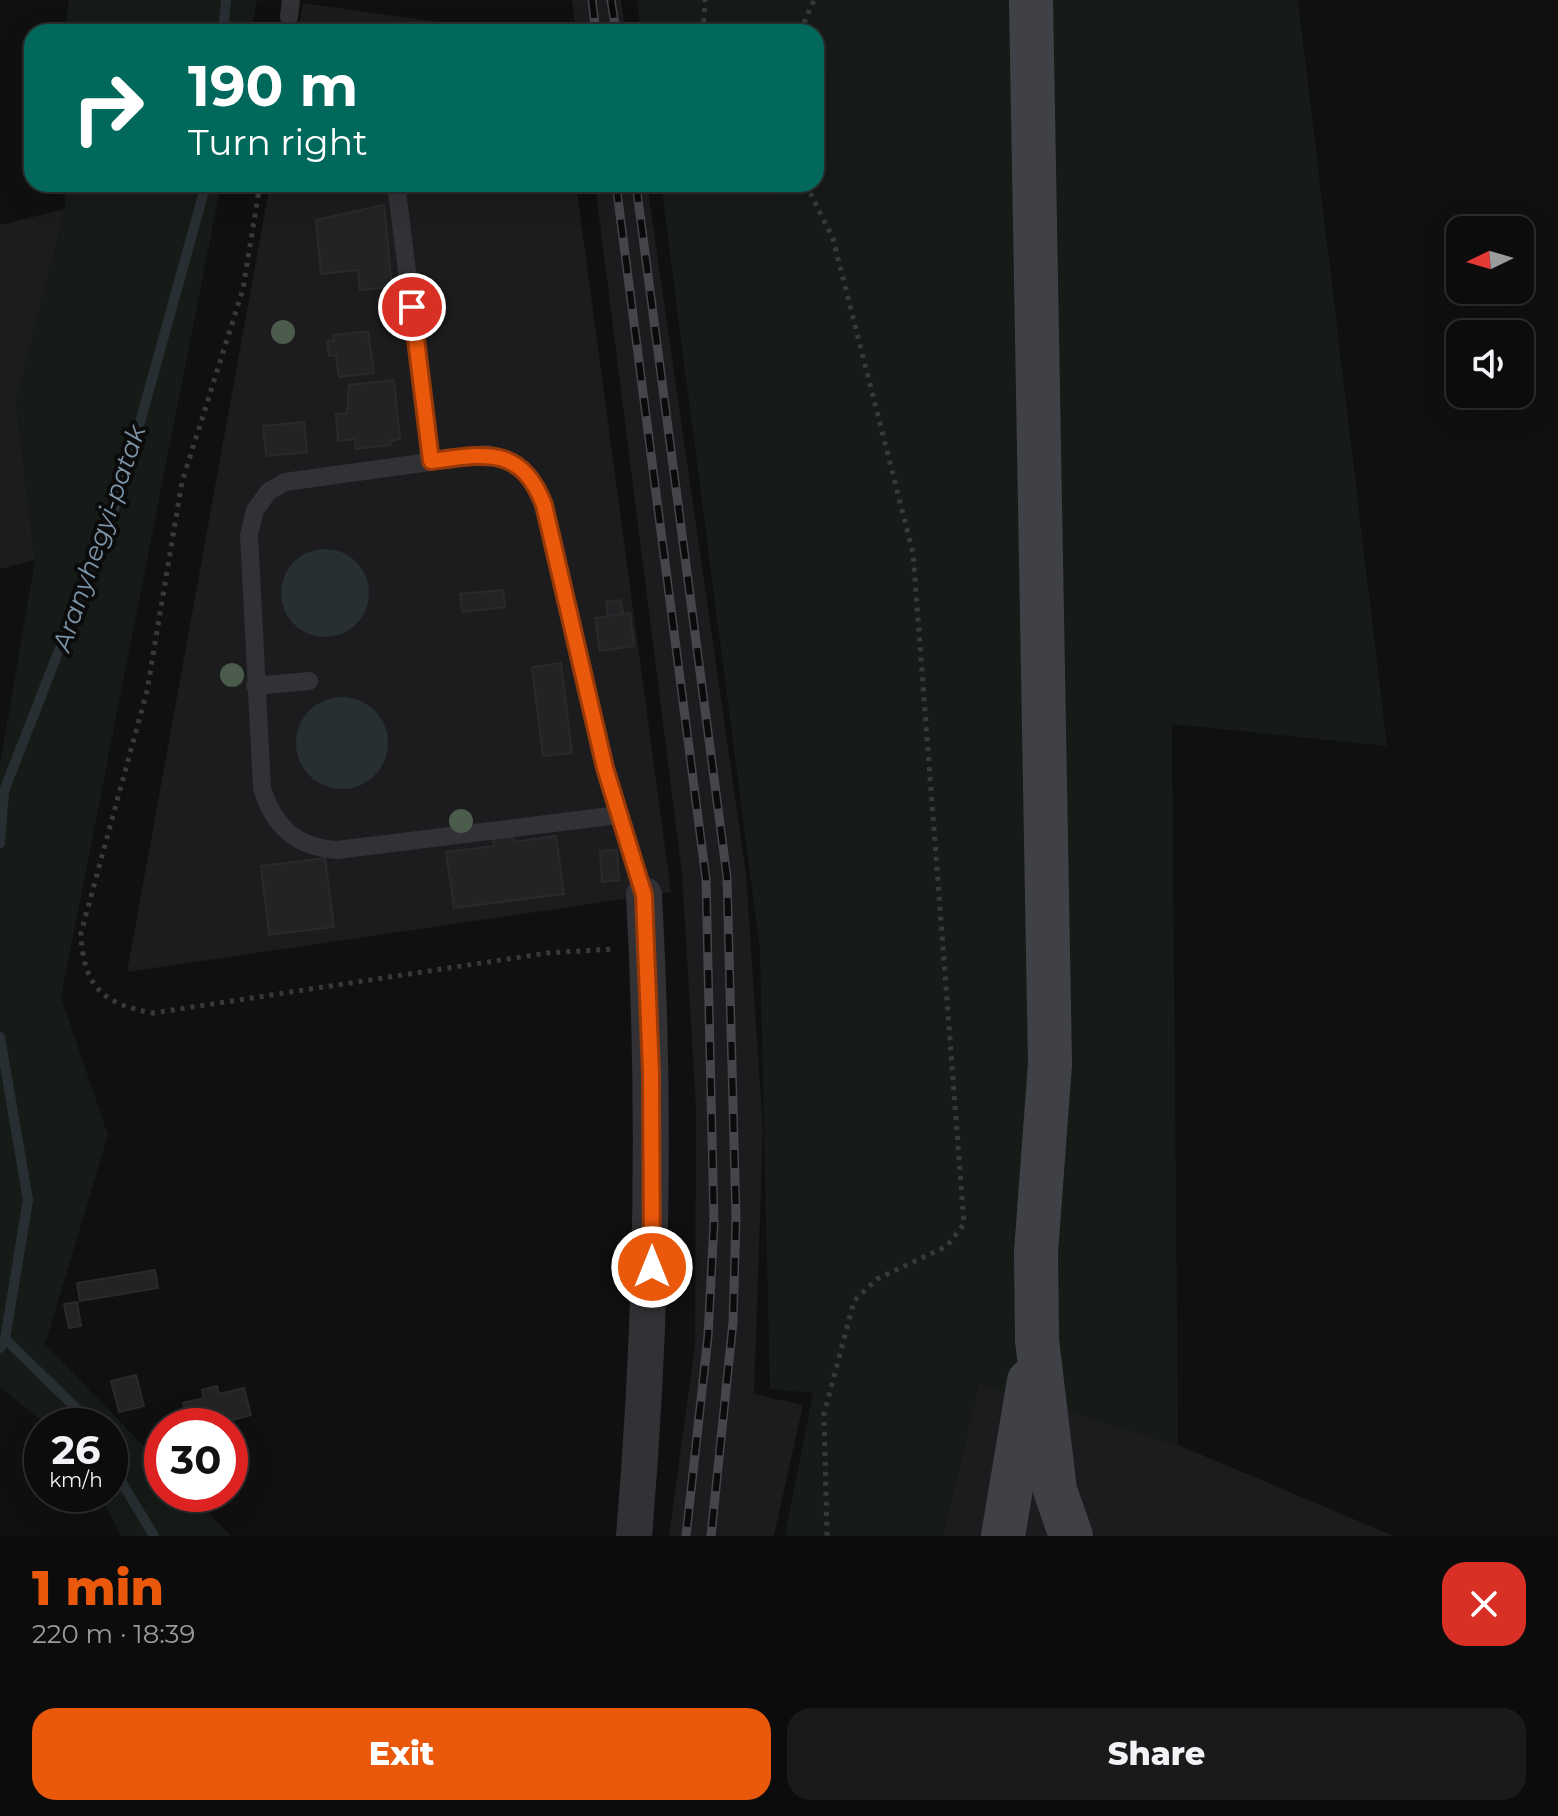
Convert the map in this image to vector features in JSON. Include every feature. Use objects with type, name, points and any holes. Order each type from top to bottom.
[{"type":"street","points":[[1031,0],[1050,1064],[1036,1252],[1037,1340],[1055,1490],[1071,1536]]},
{"type":"street","points":[[634,1536],[652,1267],[651,1074],[644,895]]},
{"type":"street","points":[[1003,1536],[1037,1340]]},
{"type":"lane","points":[[397,192],[431,461]]},
{"type":"lane","points":[[618,815],[371,847],[316,848],[284,831],[268,810],[262,788],[255,686],[249,535],[255,510],[269,491],[285,482],[487,454],[502,457],[536,483],[618,815],[644,895]]},
{"type":"lane","points":[[255,686],[309,681]]},
{"type":"path","points":[[704,24],[705,0]]},
{"type":"path","points":[[804,24],[814,0]]},
{"type":"path","points":[[810,192],[833,239],[913,553],[964,1224],[947,1246],[877,1279],[854,1301],[824,1414],[827,1536]]},
{"type":"shaded area","points":[[69,0],[257,0],[252,24],[65,24]]},
{"type":"shaded area","points":[[572,0],[621,0],[624,24],[575,24]]},
{"type":"shaded area","points":[[637,0],[1298,0],[1387,746],[1172,724],[1178,1445],[979,1383],[943,1536],[785,1536],[813,1393],[770,1389],[760,951],[662,192],[824,192],[824,24],[640,24]]},
{"type":"shaded area","points":[[303,3],[451,24],[299,24]]},
{"type":"shaded area","points":[[65,192],[219,192],[61,997],[108,1135],[45,1344],[107,1408],[26,1408],[0,1387],[0,765],[35,560],[16,402],[65,209]]},
{"type":"shaded area","points":[[269,192],[577,192],[671,892],[127,972]]},
{"type":"shaded area","points":[[596,192],[648,192],[746,873],[763,1130],[754,1394],[803,1405],[774,1536],[669,1536],[695,1345],[696,1107],[682,874]]},
{"type":"shaded area","points":[[65,209],[16,402],[35,560],[0,569],[0,225]]},
{"type":"shaded area","points":[[325,549],[342,553],[356,562],[365,576],[369,593],[365,610],[356,624],[342,633],[325,637],[308,633],[294,624],[285,610],[281,593],[285,576],[294,562],[308,553]]},
{"type":"shaded area","points":[[333,697],[351,697],[368,704],[381,717],[388,743],[381,769],[368,782],[351,789],[333,789],[316,782],[303,769],[296,752],[296,734],[303,717],[316,704]]},
{"type":"shaded area","points":[[979,1383],[1178,1445],[1394,1536],[943,1536]]},
{"type":"shaded area","points":[[128,1430],[144,1446],[144,1512],[208,1512],[231,1536],[121,1536],[109,1512],[128,1512]]},
{"type":"building","points":[[384,205],[392,287],[360,290],[358,270],[321,274],[316,220]]},
{"type":"building","points":[[368,331],[374,373],[339,377],[336,355],[329,356],[327,341],[334,340],[333,335]]},
{"type":"building","points":[[394,380],[400,439],[390,441],[391,445],[356,449],[355,439],[338,441],[336,414],[347,413],[349,385]]},
{"type":"building","points":[[304,422],[307,452],[266,456],[263,426]]},
{"type":"building","points":[[503,590],[505,607],[462,612],[460,594]]},
{"type":"building","points":[[621,600],[623,614],[608,616],[606,602]]},
{"type":"building","points":[[630,613],[634,646],[600,651],[595,618]]},
{"type":"building","points":[[561,663],[572,753],[543,756],[532,667]]},
{"type":"building","points":[[513,835],[514,842],[556,836],[564,894],[454,908],[446,852],[494,846],[493,837]]},
{"type":"building","points":[[617,850],[619,880],[602,882],[600,851]]},
{"type":"building","points":[[325,858],[334,927],[269,935],[261,866]]},
{"type":"building","points":[[155,1270],[158,1288],[80,1301],[77,1283]]},
{"type":"building","points":[[77,1302],[81,1326],[69,1328],[64,1304]]},
{"type":"building","points":[[136,1375],[144,1406],[128,1410],[118,1408],[111,1381]]},
{"type":"building","points":[[217,1386],[219,1394],[244,1388],[251,1415],[248,1416],[248,1408],[184,1408],[183,1403],[204,1398],[202,1390]]},
{"type":"waterway","name":"Aranyhegyi-patak","points":[[224,24],[226,0]]},
{"type":"waterway","name":"Aranyhegyi-patak","points":[[0,843],[4,791],[121,491],[204,192]]},
{"type":"waterway","name":"Aranyhegyi-patak","points":[[0,1037],[28,1200],[5,1339],[0,1348]]},
{"type":"waterway","points":[[5,1339],[76,1408]]},
{"type":"waterway","points":[[128,1493],[154,1536]]},
{"type":"railway","points":[[592,0],[595,24]]},
{"type":"railway","points":[[611,0],[615,24]]},
{"type":"railway","points":[[617,192],[706,879],[714,1223],[708,1336],[686,1536]]},
{"type":"railway","points":[[637,192],[727,877],[736,1218],[733,1322],[711,1536]]},
{"type":"route","points":[[412,307],[431,461],[487,454],[502,457],[523,470],[536,483],[544,505],[605,768],[644,895],[651,1074],[652,1267]]}]
